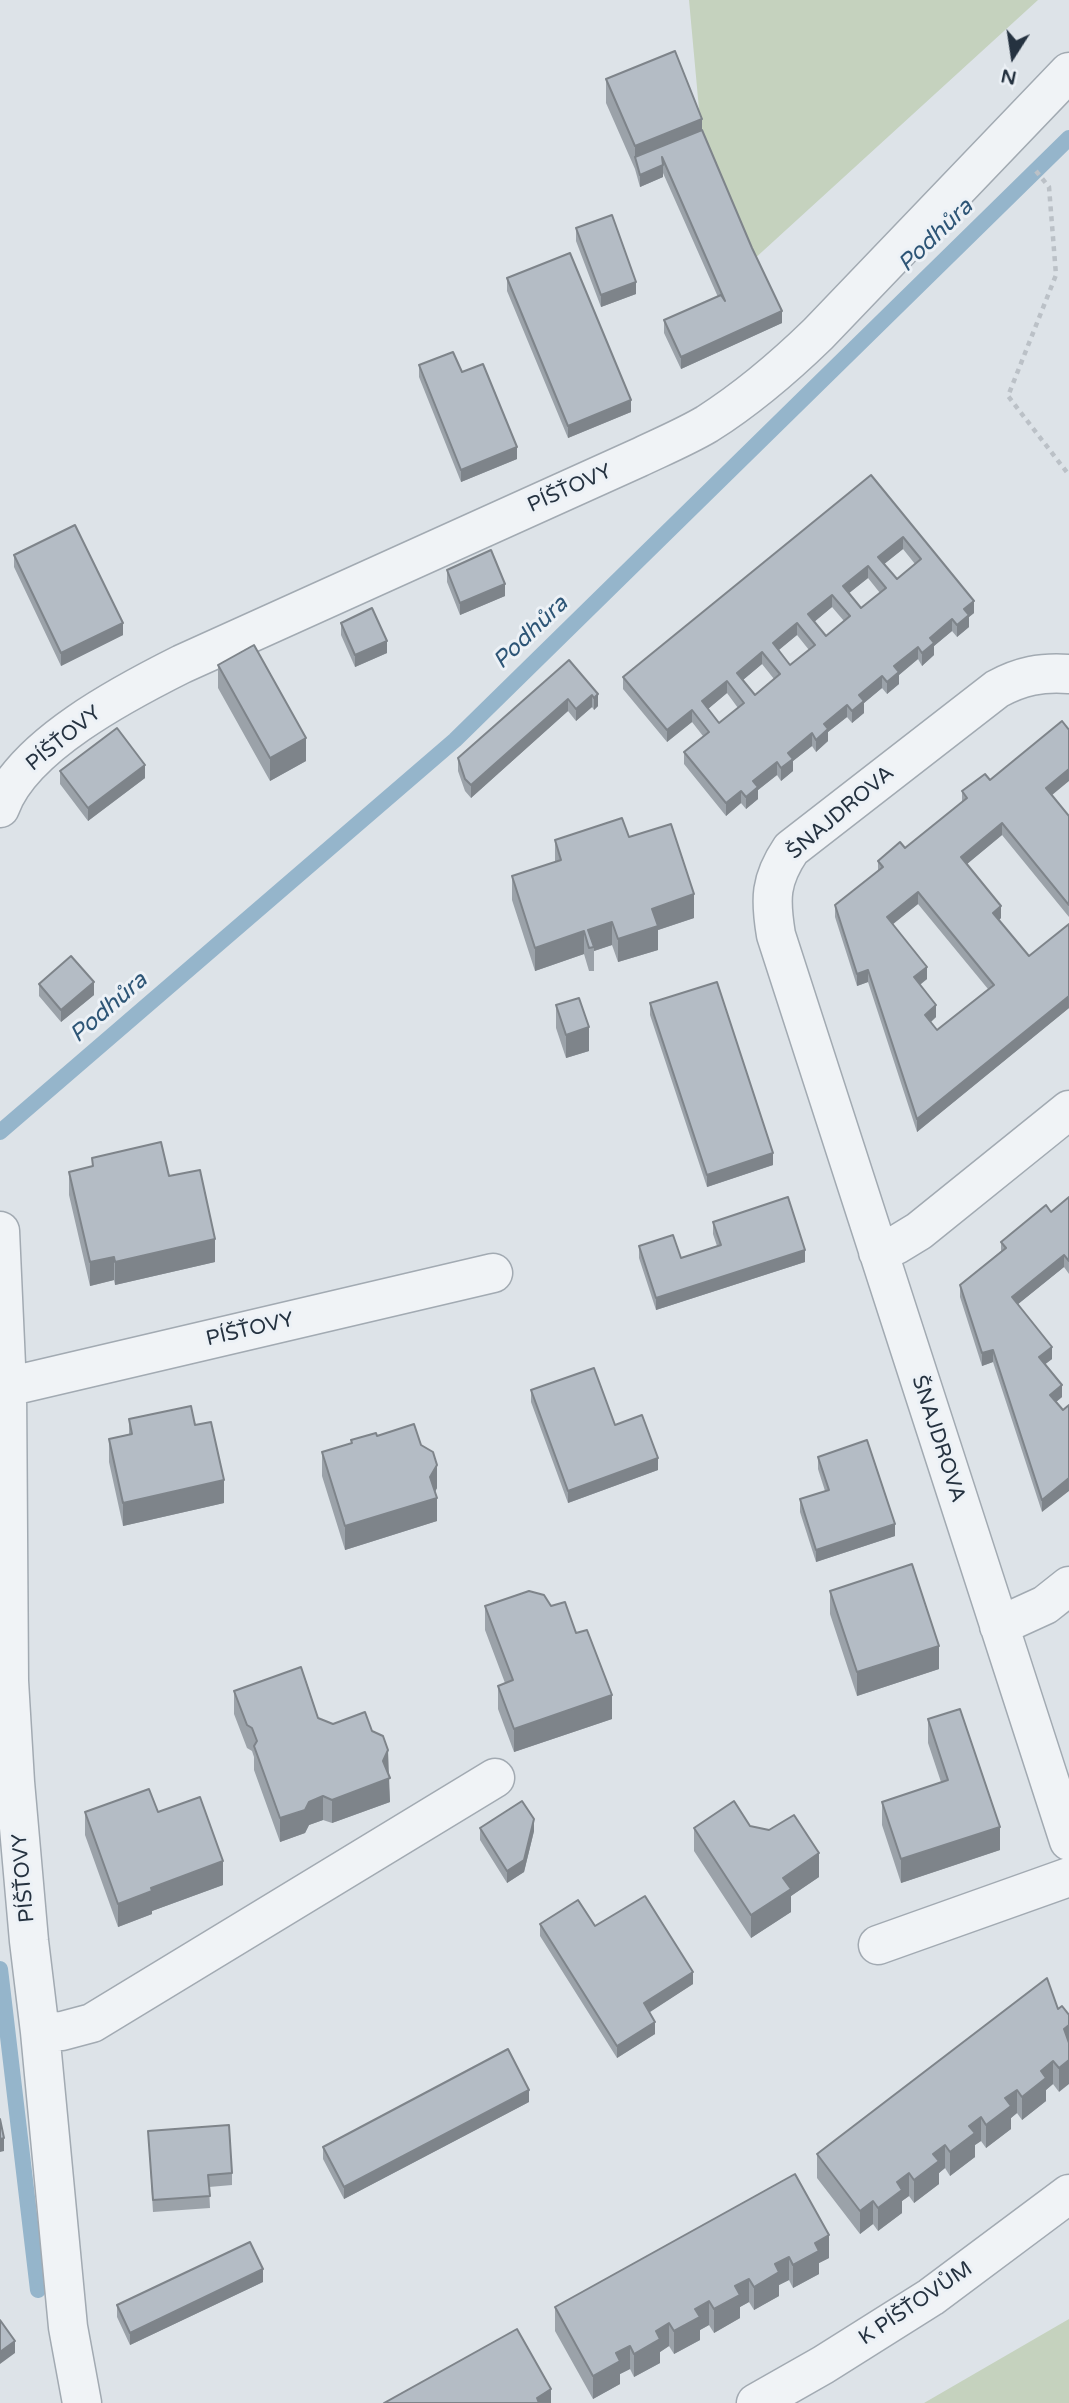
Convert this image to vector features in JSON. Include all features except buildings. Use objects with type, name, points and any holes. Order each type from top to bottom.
[{"type":"street","name":"PÍŠŤOVY","points":[[1,804],[16,778],[35,758],[122,694],[182,664],[638,458],[705,425],[737,404],[778,373],[818,334],[1069,72]]},
{"type":"street","name":"ŠNAJDROVA","points":[[1069,674],[1034,674],[1016,679],[997,689],[791,849],[779,866],[772,898],[776,935],[1069,1842]]},
{"type":"street","points":[[878,1252],[919,1231],[1069,1110]]},
{"type":"street","name":"PÍŠŤOVY","points":[[0,1231],[7,1387],[9,1681],[29,1941],[68,2328],[82,2403]]},
{"type":"street","name":"PÍŠŤOVY","points":[[7,1387],[492,1273]]},
{"type":"street","points":[[999,1626],[1045,1605],[1069,1586]]},
{"type":"street","points":[[40,2032],[70,2029],[92,2023],[495,1779]]},
{"type":"street","points":[[878,1945],[1069,1877]]},
{"type":"street","name":"K PÍŠŤOVŮM","points":[[756,2403],[823,2365],[931,2297],[1069,2194]]},
{"type":"path","points":[[1049,187],[1056,275],[1008,396],[1069,475]]},
{"type":"green space","points":[[689,0],[1038,0],[752,261],[702,142]]},
{"type":"green space","points":[[1069,2319],[1069,2403],[924,2403]]},
{"type":"waterway","name":"Podhůra","points":[[0,1132],[455,740],[1069,138]]},
{"type":"waterway","name":"Podhůra","points":[[0,1969],[38,2290]]}]
